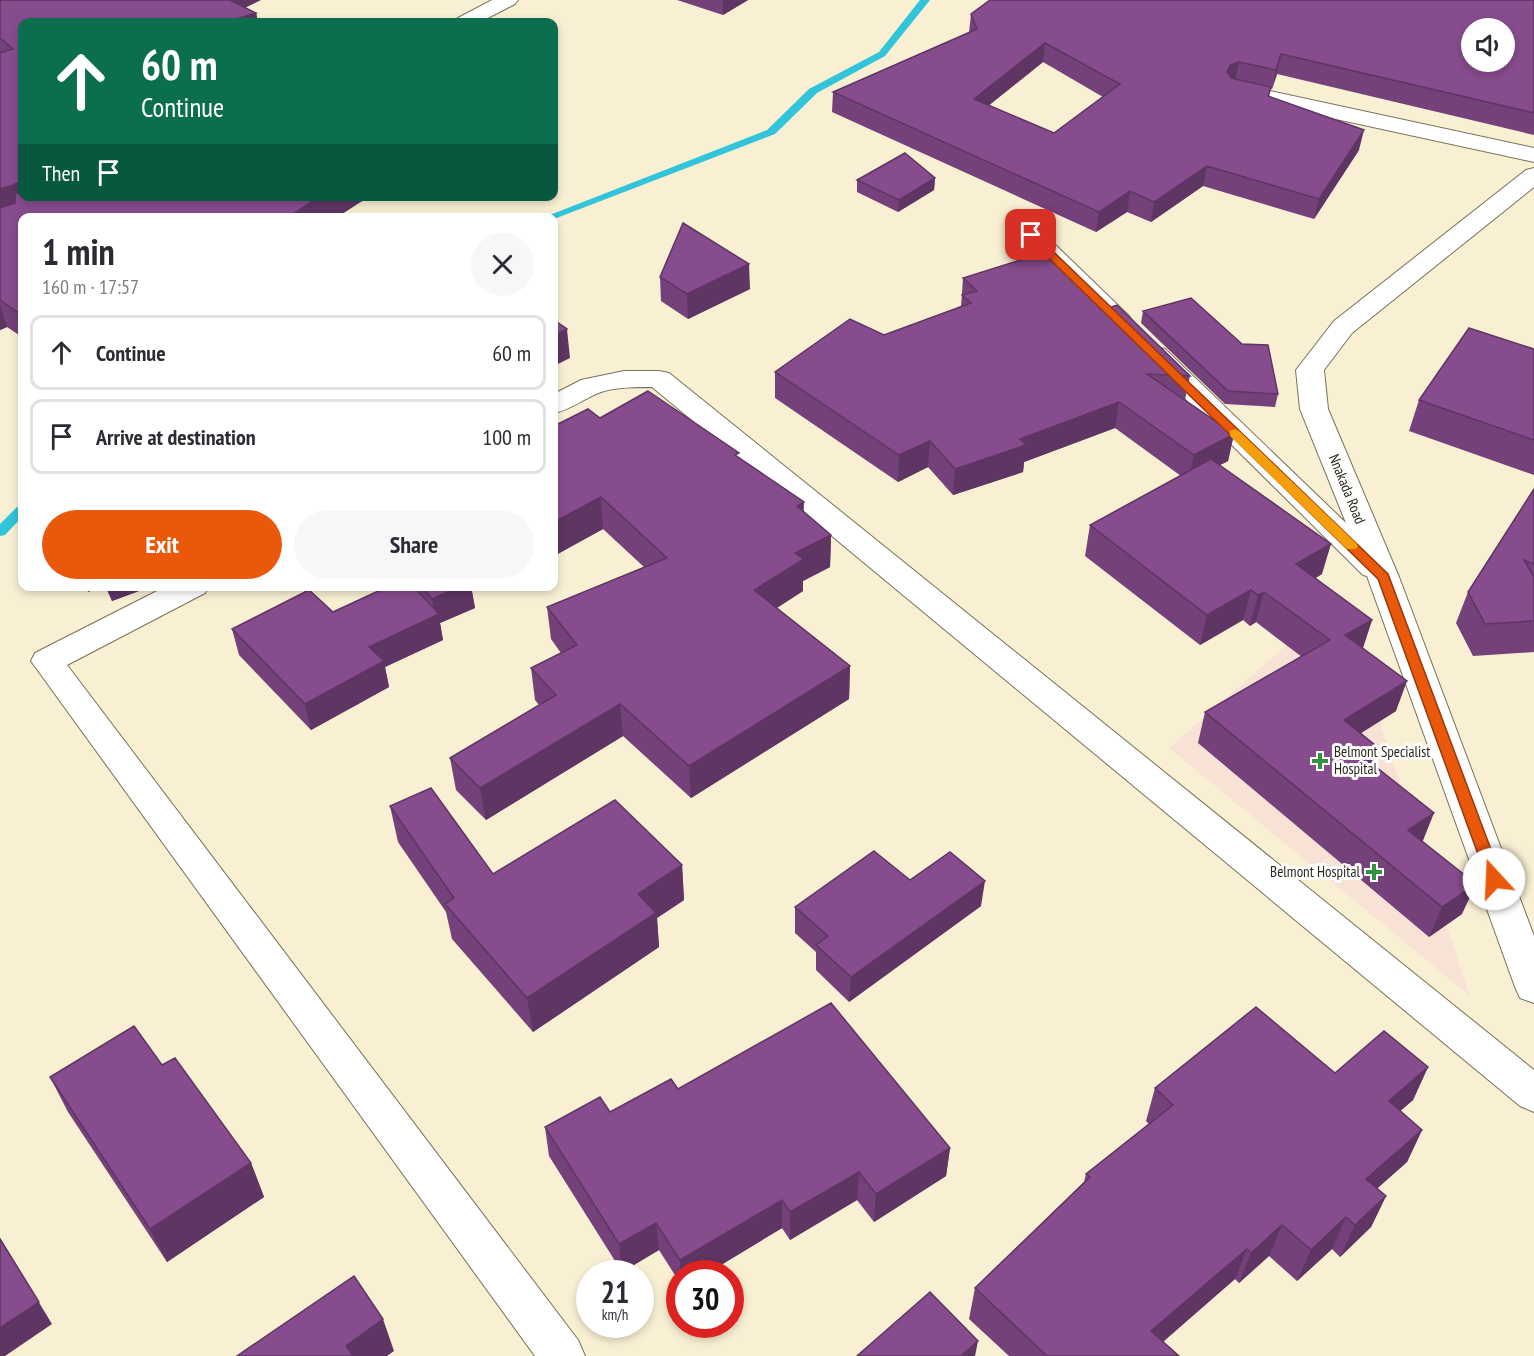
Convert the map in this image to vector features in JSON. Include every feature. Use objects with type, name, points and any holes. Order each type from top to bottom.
[{"type":"street","points":[[473,18],[508,0]]},
{"type":"street","points":[[1236,91],[1534,155]]},
{"type":"street","name":"Nnakada Road","points":[[1534,175],[1343,327],[1310,370],[1314,409],[1383,577],[1534,987]]},
{"type":"street","points":[[1031,235],[1383,577]]},
{"type":"street","points":[[558,403],[591,386],[624,380],[659,379],[1534,1094]]},
{"type":"street","points":[[184,591],[47,661],[562,1356]]},
{"type":"shaded area","name":"Belmont Hospital","points":[[1339,599],[1470,996],[1169,748]]},
{"type":"building","points":[[0,0],[230,0],[256,13],[239,18],[18,18],[18,183],[0,189],[0,53],[13,49],[0,38]]},
{"type":"building","points":[[990,0],[1534,0],[1534,113],[1281,54],[1276,70],[1239,62],[1230,65],[1227,72],[1231,78],[1271,87],[1268,96],[1364,130],[1319,199],[1207,166],[1154,202],[1130,191],[1099,212],[833,92],[977,29],[971,14]],"holes":[[[1045,43],[1120,84],[1054,133],[974,99]]]},
{"type":"building","points":[[905,153],[935,178],[899,200],[857,180]]},
{"type":"building","points":[[15,193],[18,193],[18,201],[312,201],[294,213],[18,213],[18,312],[0,300],[0,208],[15,203]]},
{"type":"building","points":[[683,223],[749,264],[687,294],[660,277]]},
{"type":"building","points":[[1043,253],[1108,308],[1117,305],[1190,376],[1147,374],[1234,434],[1194,455],[1119,402],[1020,439],[1026,445],[955,469],[930,441],[899,455],[775,372],[850,319],[884,335],[971,303],[962,295],[977,291],[963,278]]},
{"type":"building","points":[[1191,298],[1242,344],[1268,345],[1278,394],[1228,391],[1143,311]]},
{"type":"building","points":[[558,323],[567,329],[558,334]]},
{"type":"building","points":[[1469,328],[1534,349],[1534,440],[1419,400]]},
{"type":"building","points":[[648,391],[739,453],[735,455],[804,502],[797,506],[831,535],[795,553],[804,559],[754,590],[850,666],[689,766],[620,704],[480,788],[450,758],[556,695],[531,668],[577,645],[547,607],[667,558],[601,497],[558,520],[558,424],[588,409],[600,418]]},
{"type":"building","points":[[1211,459],[1331,544],[1296,564],[1372,620],[1345,635],[1407,681],[1344,720],[1380,749],[1366,759],[1434,813],[1408,830],[1476,884],[1442,907],[1205,712],[1330,640],[1264,592],[1258,595],[1251,590],[1207,615],[1090,525]]},
{"type":"building","points":[[1534,489],[1534,564],[1524,560],[1534,577],[1534,621],[1485,624],[1468,592]]},
{"type":"building","points":[[307,591],[310,591],[333,612],[378,591],[418,591],[439,614],[369,647],[384,661],[305,704],[232,629]]},
{"type":"building","points":[[425,591],[450,591],[432,599]]},
{"type":"building","points":[[431,788],[493,874],[615,800],[682,865],[638,894],[656,913],[527,998],[445,904],[454,898],[390,806]]},
{"type":"building","points":[[874,851],[910,880],[950,852],[985,881],[851,977],[816,945],[828,936],[795,907]]},
{"type":"building","points":[[831,1003],[950,1148],[876,1194],[859,1172],[790,1212],[782,1200],[680,1260],[656,1223],[619,1244],[545,1127],[600,1097],[610,1112],[671,1079],[678,1089]]},
{"type":"building","points":[[1256,1007],[1335,1073],[1384,1031],[1428,1067],[1389,1101],[1422,1130],[1366,1179],[1386,1196],[1355,1225],[1346,1217],[1311,1250],[1282,1225],[1251,1253],[1247,1249],[1151,1331],[1179,1356],[1047,1356],[975,1288],[1090,1177],[1086,1174],[1173,1105],[1155,1088]]},
{"type":"building","points":[[134,1026],[162,1065],[175,1058],[251,1163],[150,1229],[50,1077]]},
{"type":"building","points":[[0,1239],[39,1302],[0,1328]]},
{"type":"building","points":[[354,1276],[383,1319],[346,1346],[353,1356],[237,1356]]},
{"type":"building","points":[[930,1292],[978,1341],[961,1356],[857,1356]]},
{"type":"waterway","points":[[558,214],[771,132],[813,91],[882,54],[925,0]]},
{"type":"waterway","points":[[0,532],[18,514]]},
{"type":"slow traffic","points":[[1235,433],[1351,546]]},
{"type":"place","name":"Belmont Specialist Hospital","points":[[1320,761]]},
{"type":"place","name":"Belmont Hospital","points":[[1374,872]]},
{"type":"route","points":[[1031,235],[1383,577],[1494,879]]}]
